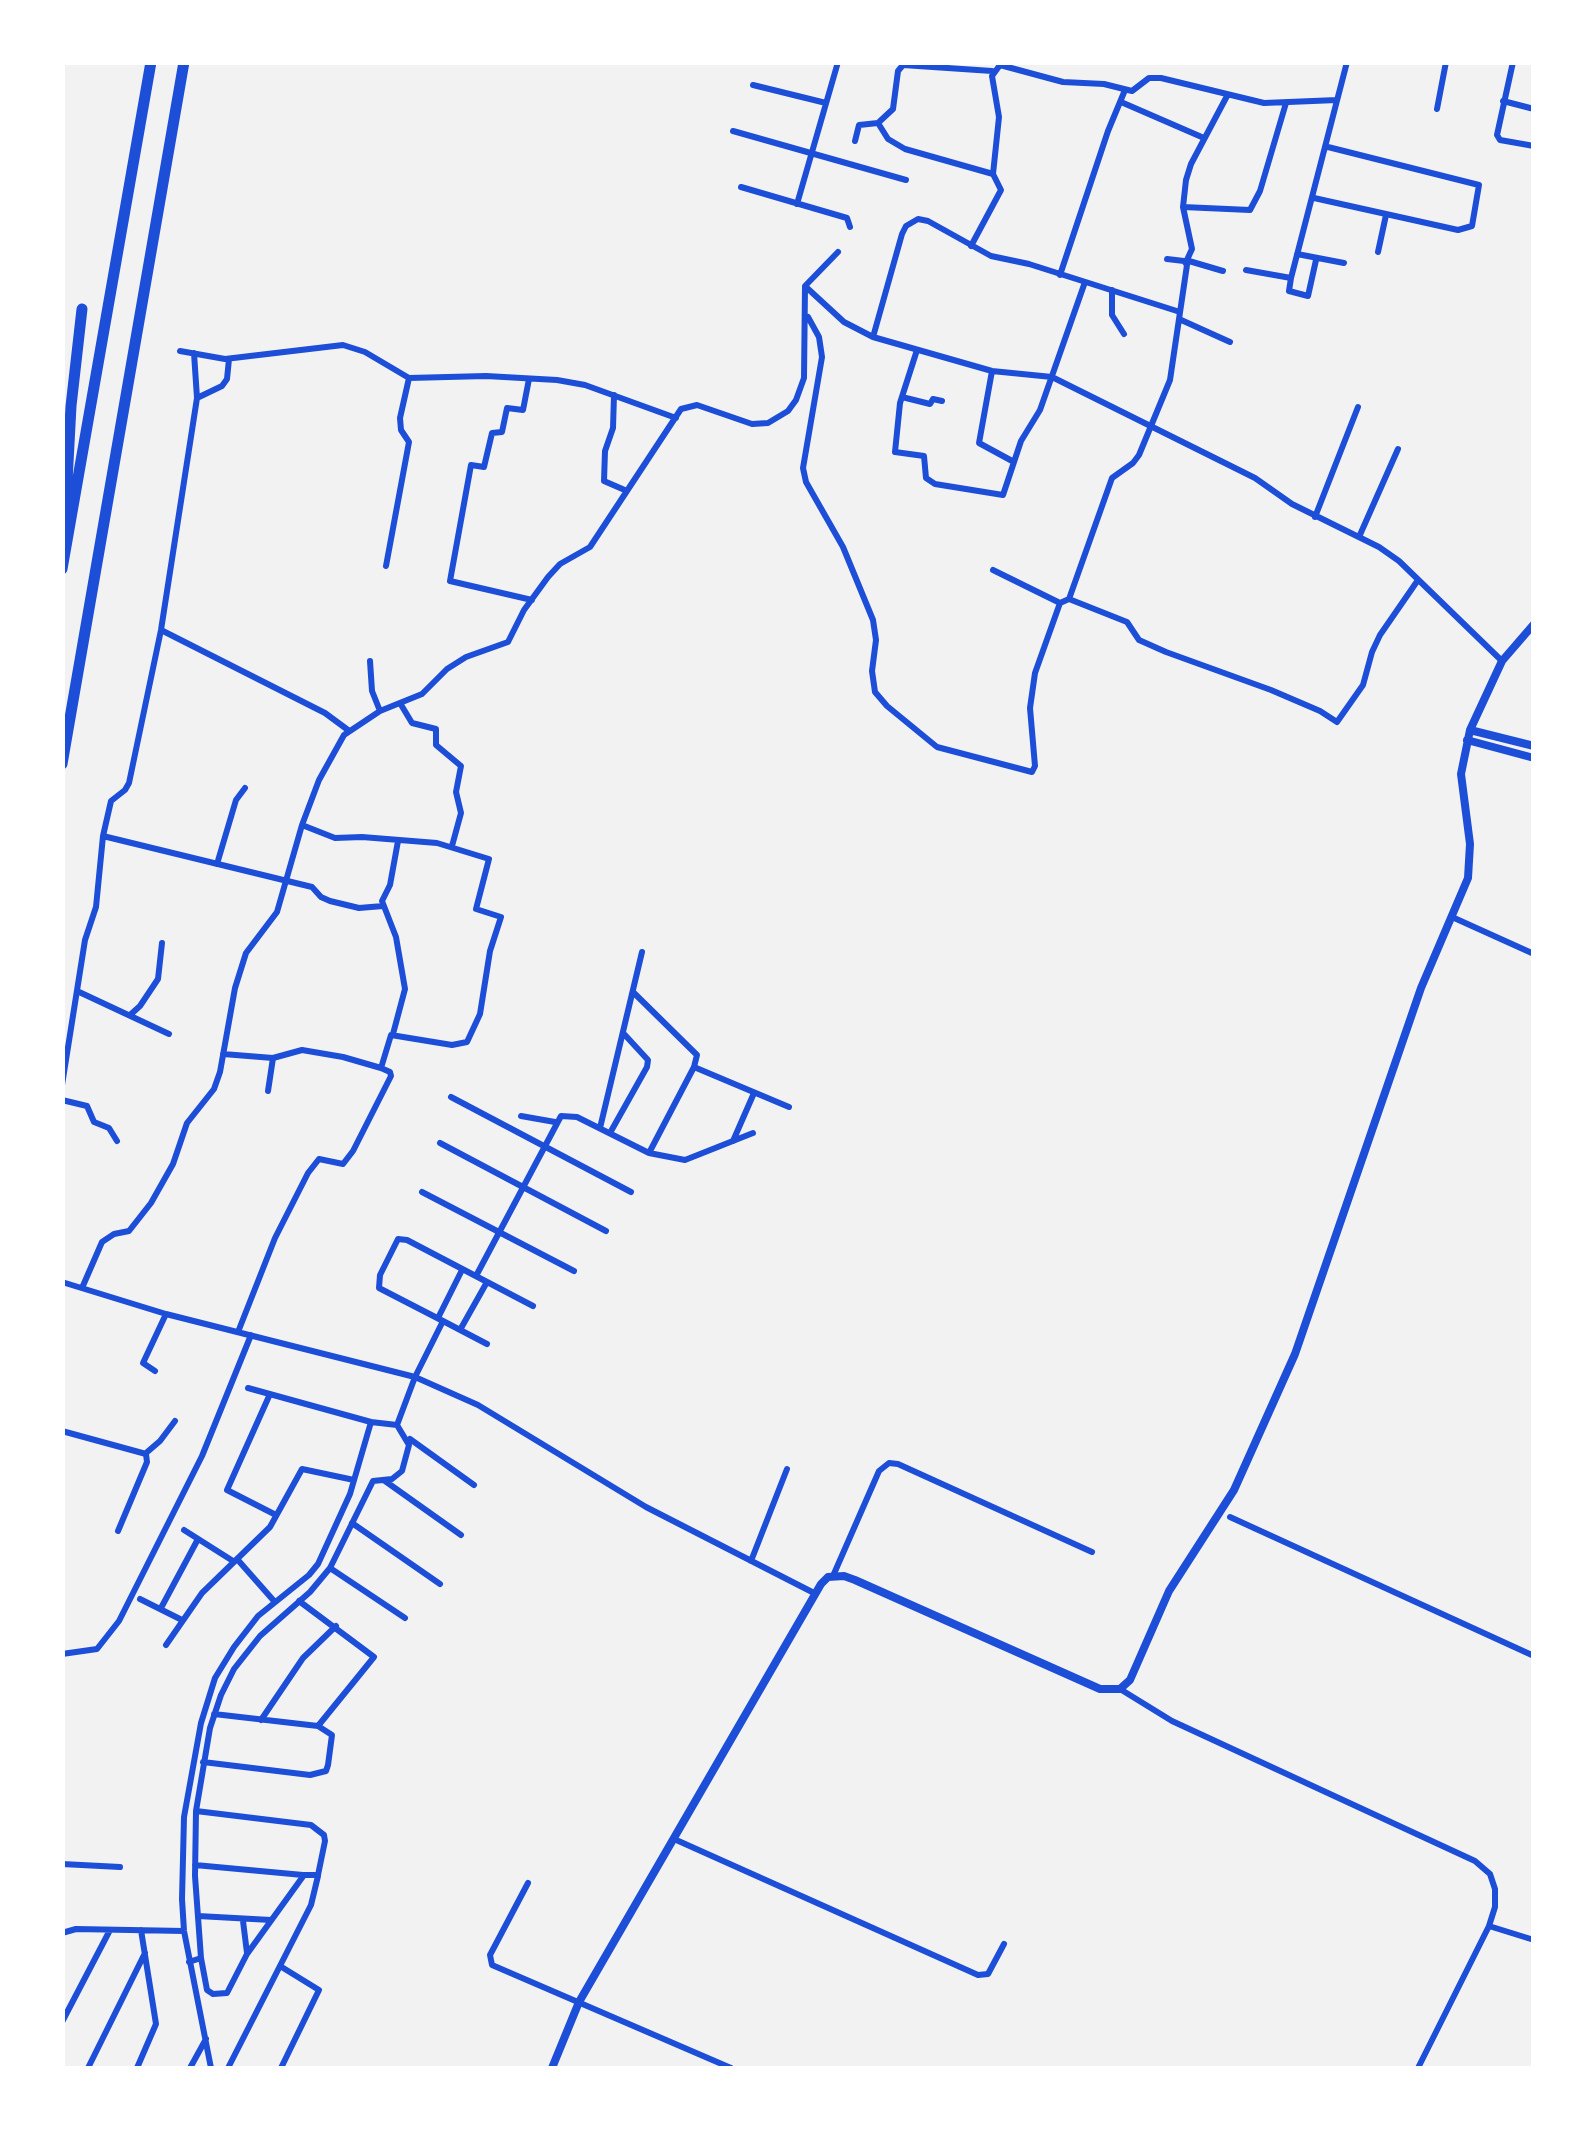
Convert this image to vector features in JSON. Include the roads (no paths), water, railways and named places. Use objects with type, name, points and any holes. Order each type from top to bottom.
[{"type":"highway","points":[[62,569],[151,62]]},
{"type":"highway","points":[[62,764],[184,62]]},
{"type":"highway","points":[[62,569],[71,406],[82,308]]},
{"type":"street","points":[[797,204],[838,62]]},
{"type":"street","points":[[1316,260],[1308,296],[1289,292],[1347,62]]},
{"type":"street","points":[[1437,109],[1446,62]]},
{"type":"street","points":[[1513,62],[1496,128],[1500,140],[1534,146]]},
{"type":"street","points":[[856,140],[861,123],[878,123],[893,109],[898,71],[904,65],[992,71],[1005,65],[1063,82],[1104,84],[1126,90],[1138,89],[1149,78],[1161,78],[1264,103],[1337,100]]},
{"type":"street","points":[[971,246],[1001,190],[993,174],[999,116],[992,71]]},
{"type":"street","points":[[752,86],[826,103]]},
{"type":"street","points":[[1060,275],[1108,131],[1126,90]]},
{"type":"street","points":[[806,313],[819,338],[822,356],[803,468],[806,482],[844,548],[873,620],[876,640],[872,682],[876,692],[887,706],[937,747],[1032,772],[1035,766],[1031,692],[1060,604],[1069,599],[1112,478],[1136,459],[1170,380],[1192,248],[1183,207],[1190,164],[1227,96]]},
{"type":"street","points":[[1502,101],[1534,109]]},
{"type":"street","points":[[1121,102],[1204,138]]},
{"type":"street","points":[[1183,207],[1250,210],[1260,191],[1286,103]]},
{"type":"street","points":[[878,123],[888,139],[905,149],[993,174]]},
{"type":"street","points":[[733,131],[906,180]]},
{"type":"street","points":[[1314,198],[1386,216],[1466,229],[1472,226],[1479,185],[1328,146]]},
{"type":"street","points":[[741,187],[847,218],[850,226]]},
{"type":"street","points":[[1378,252],[1386,216]]},
{"type":"street","points":[[873,338],[906,226],[918,219],[990,256],[1112,290],[1180,316],[1230,342]]},
{"type":"street","points":[[82,1288],[102,1242],[114,1234],[128,1232],[151,1203],[198,1105],[214,1089],[245,955],[276,914],[302,825],[332,753],[348,730],[380,711],[422,694],[447,669],[466,657],[508,642],[532,600],[560,564],[590,546],[681,409],[692,405],[752,424],[768,424],[779,418],[796,400],[804,378],[805,286],[838,252]]},
{"type":"street","points":[[1297,254],[1344,264]]},
{"type":"street","points":[[1167,259],[1224,271]]},
{"type":"street","points":[[1246,270],[1291,278]]},
{"type":"street","points":[[918,350],[902,398],[894,452],[924,456],[926,478],[935,484],[1003,494],[1021,441],[1037,418],[1085,282]]},
{"type":"street","points":[[805,286],[844,322],[873,338],[992,371],[1052,377],[1256,478],[1315,517],[1399,561],[1502,661]]},
{"type":"street","points":[[1112,290],[1112,315],[1124,334]]},
{"type":"street","points":[[180,351],[230,358],[343,345],[365,352],[409,378],[486,376],[586,385],[676,418]]},
{"type":"street","points":[[62,1085],[84,940],[96,906],[111,801],[128,783],[161,630],[197,398],[194,353]]},
{"type":"street","points":[[197,398],[222,386],[230,358]]},
{"type":"street","points":[[992,371],[979,443],[1014,462]]},
{"type":"street","points":[[386,566],[409,442],[400,427],[401,403],[409,378]]},
{"type":"street","points":[[529,379],[523,410],[506,408],[502,431],[492,433],[484,467],[471,466],[450,580],[532,600]]},
{"type":"street","points":[[614,395],[604,480],[627,490]]},
{"type":"street","points":[[902,398],[930,404],[932,400],[942,401]]},
{"type":"street","points":[[1315,517],[1358,408]]},
{"type":"street","points":[[1358,537],[1398,449]]},
{"type":"street","points":[[993,570],[1060,604]]},
{"type":"street","points":[[1069,599],[1127,622],[1139,640],[1320,710],[1338,722],[1363,685],[1380,635],[1418,580]]},
{"type":"street","points":[[1120,1689],[1135,1672],[1168,1591],[1234,1490],[1294,1354],[1421,988],[1470,868],[1461,790],[1470,730],[1502,661],[1534,624]]},
{"type":"street","points":[[161,630],[325,714],[348,730]]},
{"type":"street","points":[[370,662],[372,691],[380,711]]},
{"type":"street","points":[[400,703],[412,723],[436,729],[436,746],[461,766],[456,792],[461,813],[452,846]]},
{"type":"street","points":[[1470,730],[1534,746]]},
{"type":"street","points":[[1467,740],[1534,758]]},
{"type":"street","points":[[217,864],[236,800],[245,788]]},
{"type":"street","points":[[302,825],[335,838],[452,846],[489,860],[476,908],[501,917],[490,951],[480,1014],[463,1044],[392,1034]]},
{"type":"street","points":[[104,836],[312,887],[330,901],[360,908],[382,906]]},
{"type":"street","points":[[381,1068],[405,989],[396,937],[382,906],[398,841]]},
{"type":"street","points":[[1452,917],[1534,954]]},
{"type":"street","points":[[130,1015],[158,979],[162,943]]},
{"type":"street","points":[[600,1128],[642,952]]},
{"type":"street","points":[[77,991],[169,1034]]},
{"type":"street","points":[[633,992],[694,1051],[697,1060],[649,1153]]},
{"type":"street","points":[[610,1133],[648,1060],[624,1034]]},
{"type":"street","points":[[224,1054],[273,1058],[302,1050],[343,1057],[390,1072],[353,1152],[342,1164],[319,1159],[308,1174],[275,1238],[238,1332]]},
{"type":"street","points":[[268,1091],[273,1058]]},
{"type":"street","points":[[694,1067],[789,1107]]},
{"type":"street","points":[[733,1143],[754,1092]]},
{"type":"street","points":[[451,1097],[631,1192]]},
{"type":"street","points":[[62,1100],[87,1106],[94,1122],[109,1128],[117,1141]]},
{"type":"street","points":[[476,1276],[561,1116],[570,1114],[649,1153],[685,1160],[753,1133]]},
{"type":"street","points":[[521,1116],[555,1122]]},
{"type":"street","points":[[440,1143],[606,1231]]},
{"type":"street","points":[[422,1192],[574,1272]]},
{"type":"street","points":[[487,1344],[379,1288],[380,1275],[396,1241],[407,1240],[533,1306]]},
{"type":"street","points":[[397,1425],[462,1270]]},
{"type":"street","points":[[62,1282],[166,1314],[415,1377],[478,1405],[646,1507],[816,1594]]},
{"type":"street","points":[[460,1330],[487,1282]]},
{"type":"street","points":[[154,1371],[142,1363],[166,1314]]},
{"type":"street","points":[[62,1654],[97,1649],[119,1620],[202,1456],[252,1334]]},
{"type":"street","points":[[248,1388],[371,1422],[397,1425],[406,1437],[474,1485]]},
{"type":"street","points":[[270,1394],[227,1490],[276,1515]]},
{"type":"street","points":[[146,1454],[175,1421]]},
{"type":"street","points":[[211,2068],[184,1931],[184,1817],[201,1722],[224,1661],[246,1631],[318,1564],[354,1480],[371,1422]]},
{"type":"street","points":[[62,1430],[146,1454]]},
{"type":"street","points":[[304,1875],[247,1954],[232,1987],[220,1995],[207,1990],[198,1916],[196,1811],[202,1762],[214,1714],[234,1670],[251,1647],[330,1568],[373,1481],[400,1474],[410,1449],[406,1437]]},
{"type":"street","points":[[118,1530],[147,1462],[146,1454]]},
{"type":"street","points":[[552,2068],[579,2002],[821,1584],[833,1576],[879,1471],[898,1464],[1092,1552]]},
{"type":"street","points":[[166,1645],[182,1620],[235,1560],[251,1548],[276,1515],[302,1469],[354,1480]]},
{"type":"street","points":[[751,1561],[787,1469]]},
{"type":"street","points":[[384,1480],[461,1535]]},
{"type":"street","points":[[1230,1517],[1534,1656]]},
{"type":"street","points":[[352,1523],[440,1584]]},
{"type":"street","points":[[184,1530],[235,1560],[274,1601]]},
{"type":"street","points":[[160,1608],[198,1539]]},
{"type":"street","points":[[330,1568],[405,1618]]},
{"type":"street","points":[[833,1576],[854,1580],[1100,1689],[1120,1689],[1172,1721],[1475,1861],[1490,1874],[1495,1907],[1418,2068]]},
{"type":"street","points":[[140,1599],[182,1620]]},
{"type":"street","points":[[299,1602],[370,1652],[374,1660],[318,1726]]},
{"type":"street","points":[[261,1720],[304,1658],[336,1626]]},
{"type":"street","points":[[202,1762],[320,1774],[326,1772],[328,1765],[332,1735],[318,1726],[214,1714]]},
{"type":"street","points":[[196,1811],[317,1827],[326,1841],[312,1905],[228,2068]]},
{"type":"street","points":[[674,1840],[978,1974],[988,1974],[1004,1944]]},
{"type":"street","points":[[62,1864],[120,1867]]},
{"type":"street","points":[[195,1865],[318,1875]]},
{"type":"street","points":[[528,1883],[490,1955],[490,1962],[731,2068]]},
{"type":"street","points":[[198,1916],[272,1920]]},
{"type":"street","points":[[243,1921],[247,1954]]},
{"type":"street","points":[[1489,1926],[1534,1940]]},
{"type":"street","points":[[62,1933],[70,1929],[184,1931]]},
{"type":"street","points":[[62,2022],[110,1930]]},
{"type":"street","points":[[137,2068],[156,2024],[141,1930]]},
{"type":"street","points":[[88,2068],[146,1951]]},
{"type":"street","points":[[189,1962],[201,1958]]},
{"type":"street","points":[[280,1966],[319,1990],[281,2068]]},
{"type":"street","points":[[190,2068],[206,2039]]}]
